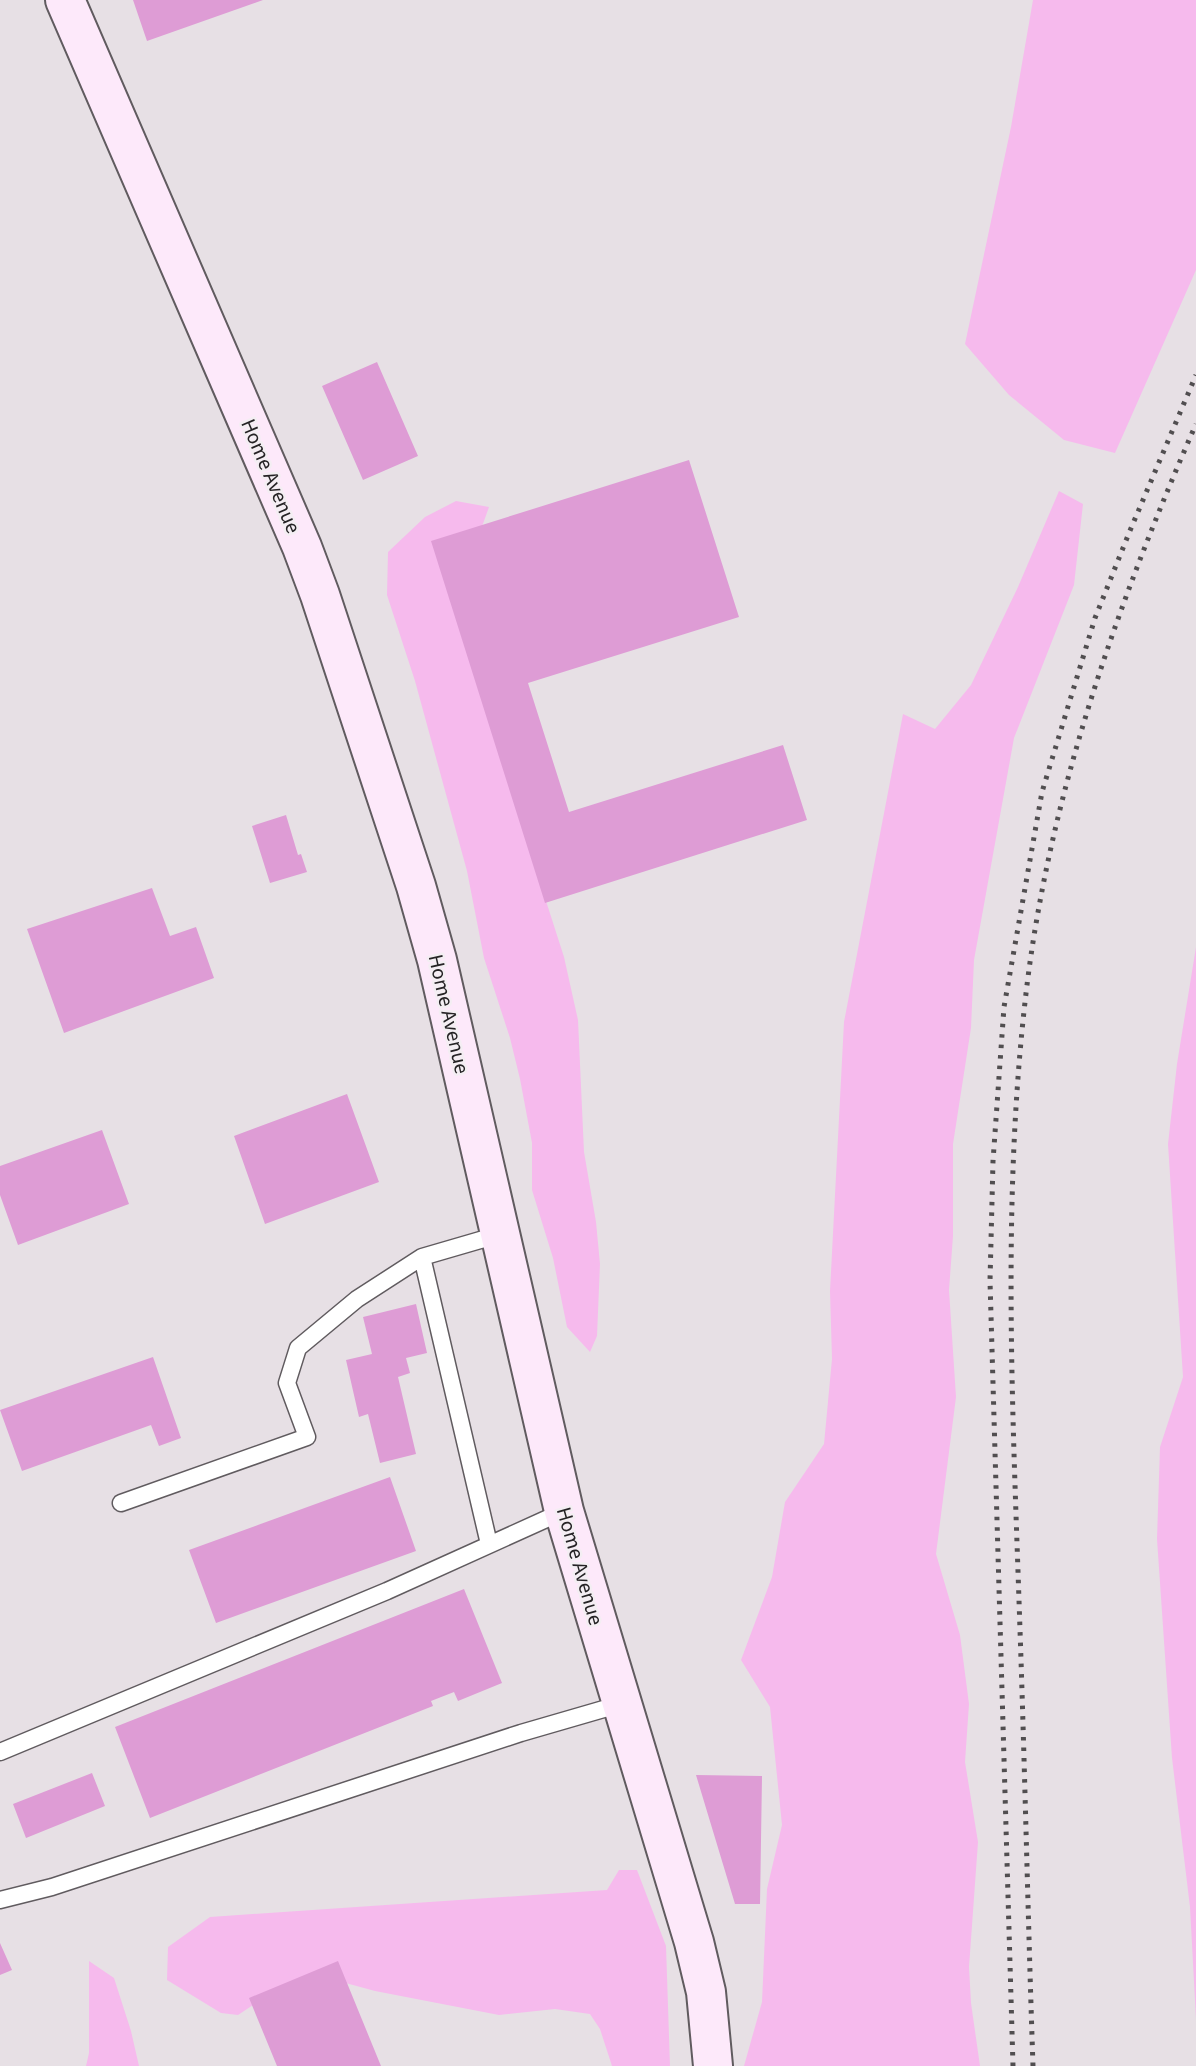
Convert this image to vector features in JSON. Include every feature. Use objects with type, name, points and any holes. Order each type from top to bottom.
[{"type":"street","name":"Home Avenue","points":[[65,0],[302,547],[416,886],[434,947],[564,1511],[694,1942],[706,1992],[713,2066]]},
{"type":"lane","points":[[121,1503],[307,1437],[287,1383],[298,1349],[357,1299],[422,1258],[501,1234]]},
{"type":"lane","points":[[422,1258],[489,1544]]},
{"type":"lane","points":[[0,1752],[387,1591],[564,1511]]},
{"type":"lane","points":[[0,1900],[52,1887],[521,1733],[621,1704]]},
{"type":"shaded area","points":[[1033,0],[1196,0],[1196,270],[1115,453],[1064,440],[1009,395],[965,344],[1011,127]]},
{"type":"shaded area","points":[[1059,491],[1083,504],[1074,585],[1014,738],[974,960],[971,1028],[953,1144],[953,1236],[949,1290],[956,1397],[936,1554],[960,1635],[969,1704],[965,1762],[978,1842],[969,1967],[980,2066],[744,2066],[762,2002],[767,1889],[782,1825],[770,1707],[741,1660],[772,1577],[785,1502],[824,1444],[832,1359],[830,1291],[844,1022],[903,714],[935,729],[971,685],[1018,587]]},
{"type":"shaded area","points":[[456,501],[489,507],[470,560],[529,848],[564,957],[578,1020],[584,1152],[600,1264],[597,1336],[590,1352],[567,1327],[553,1258],[532,1190],[532,1143],[510,1038],[484,958],[467,871],[415,681],[387,595],[388,552],[425,517]]},
{"type":"shaded area","points":[[1196,947],[1196,2019],[1190,1907],[1172,1758],[1157,1539],[1160,1447],[1183,1377],[1168,1144],[1177,1064]]},
{"type":"shaded area","points":[[619,1870],[637,1870],[666,1946],[670,2066],[612,2066],[600,2029],[590,2014],[555,2009],[499,2015],[342,1982],[256,2003],[238,2015],[221,2013],[167,1980],[168,1947],[210,1917],[607,1890]]},
{"type":"shaded area","points":[[89,1961],[114,1978],[139,2066],[86,2066],[89,2053]]},
{"type":"building","points":[[133,0],[263,0],[147,41]]},
{"type":"building","points":[[377,362],[418,456],[363,480],[322,386]]},
{"type":"building","points":[[689,460],[739,617],[528,683],[569,812],[783,745],[807,820],[545,903],[431,541]]},
{"type":"building","points":[[286,815],[298,855],[301,854],[307,872],[270,883],[252,826]]},
{"type":"building","points":[[152,888],[170,936],[196,927],[214,978],[64,1033],[27,929]]},
{"type":"building","points":[[347,1094],[379,1182],[265,1224],[234,1136]]},
{"type":"building","points":[[102,1130],[129,1204],[18,1245],[0,1195],[0,1166]]},
{"type":"building","points":[[416,1304],[427,1353],[406,1358],[410,1373],[398,1377],[416,1454],[380,1463],[368,1414],[359,1417],[346,1360],[372,1354],[363,1317]]},
{"type":"building","points":[[153,1357],[181,1438],[159,1446],[151,1425],[22,1471],[0,1410]]},
{"type":"building","points":[[390,1477],[416,1551],[216,1623],[189,1550]]},
{"type":"building","points":[[464,1589],[502,1683],[458,1701],[454,1692],[431,1701],[433,1706],[150,1818],[115,1727]]},
{"type":"building","points":[[92,1773],[105,1806],[26,1838],[13,1804]]},
{"type":"building","points":[[696,1775],[762,1776],[760,1904],[735,1904]]},
{"type":"building","points":[[0,1943],[12,1970],[0,1975]]},
{"type":"building","points":[[338,1961],[381,2066],[277,2066],[249,1998]]},
{"type":"railway","points":[[1013,2066],[990,1281],[993,1161],[1004,1007],[1042,792],[1095,618],[1196,375]]},
{"type":"railway","points":[[1033,2066],[1011,1307],[1014,1146],[1019,1065],[1038,912],[1070,769],[1091,698],[1140,559],[1196,424]]}]
